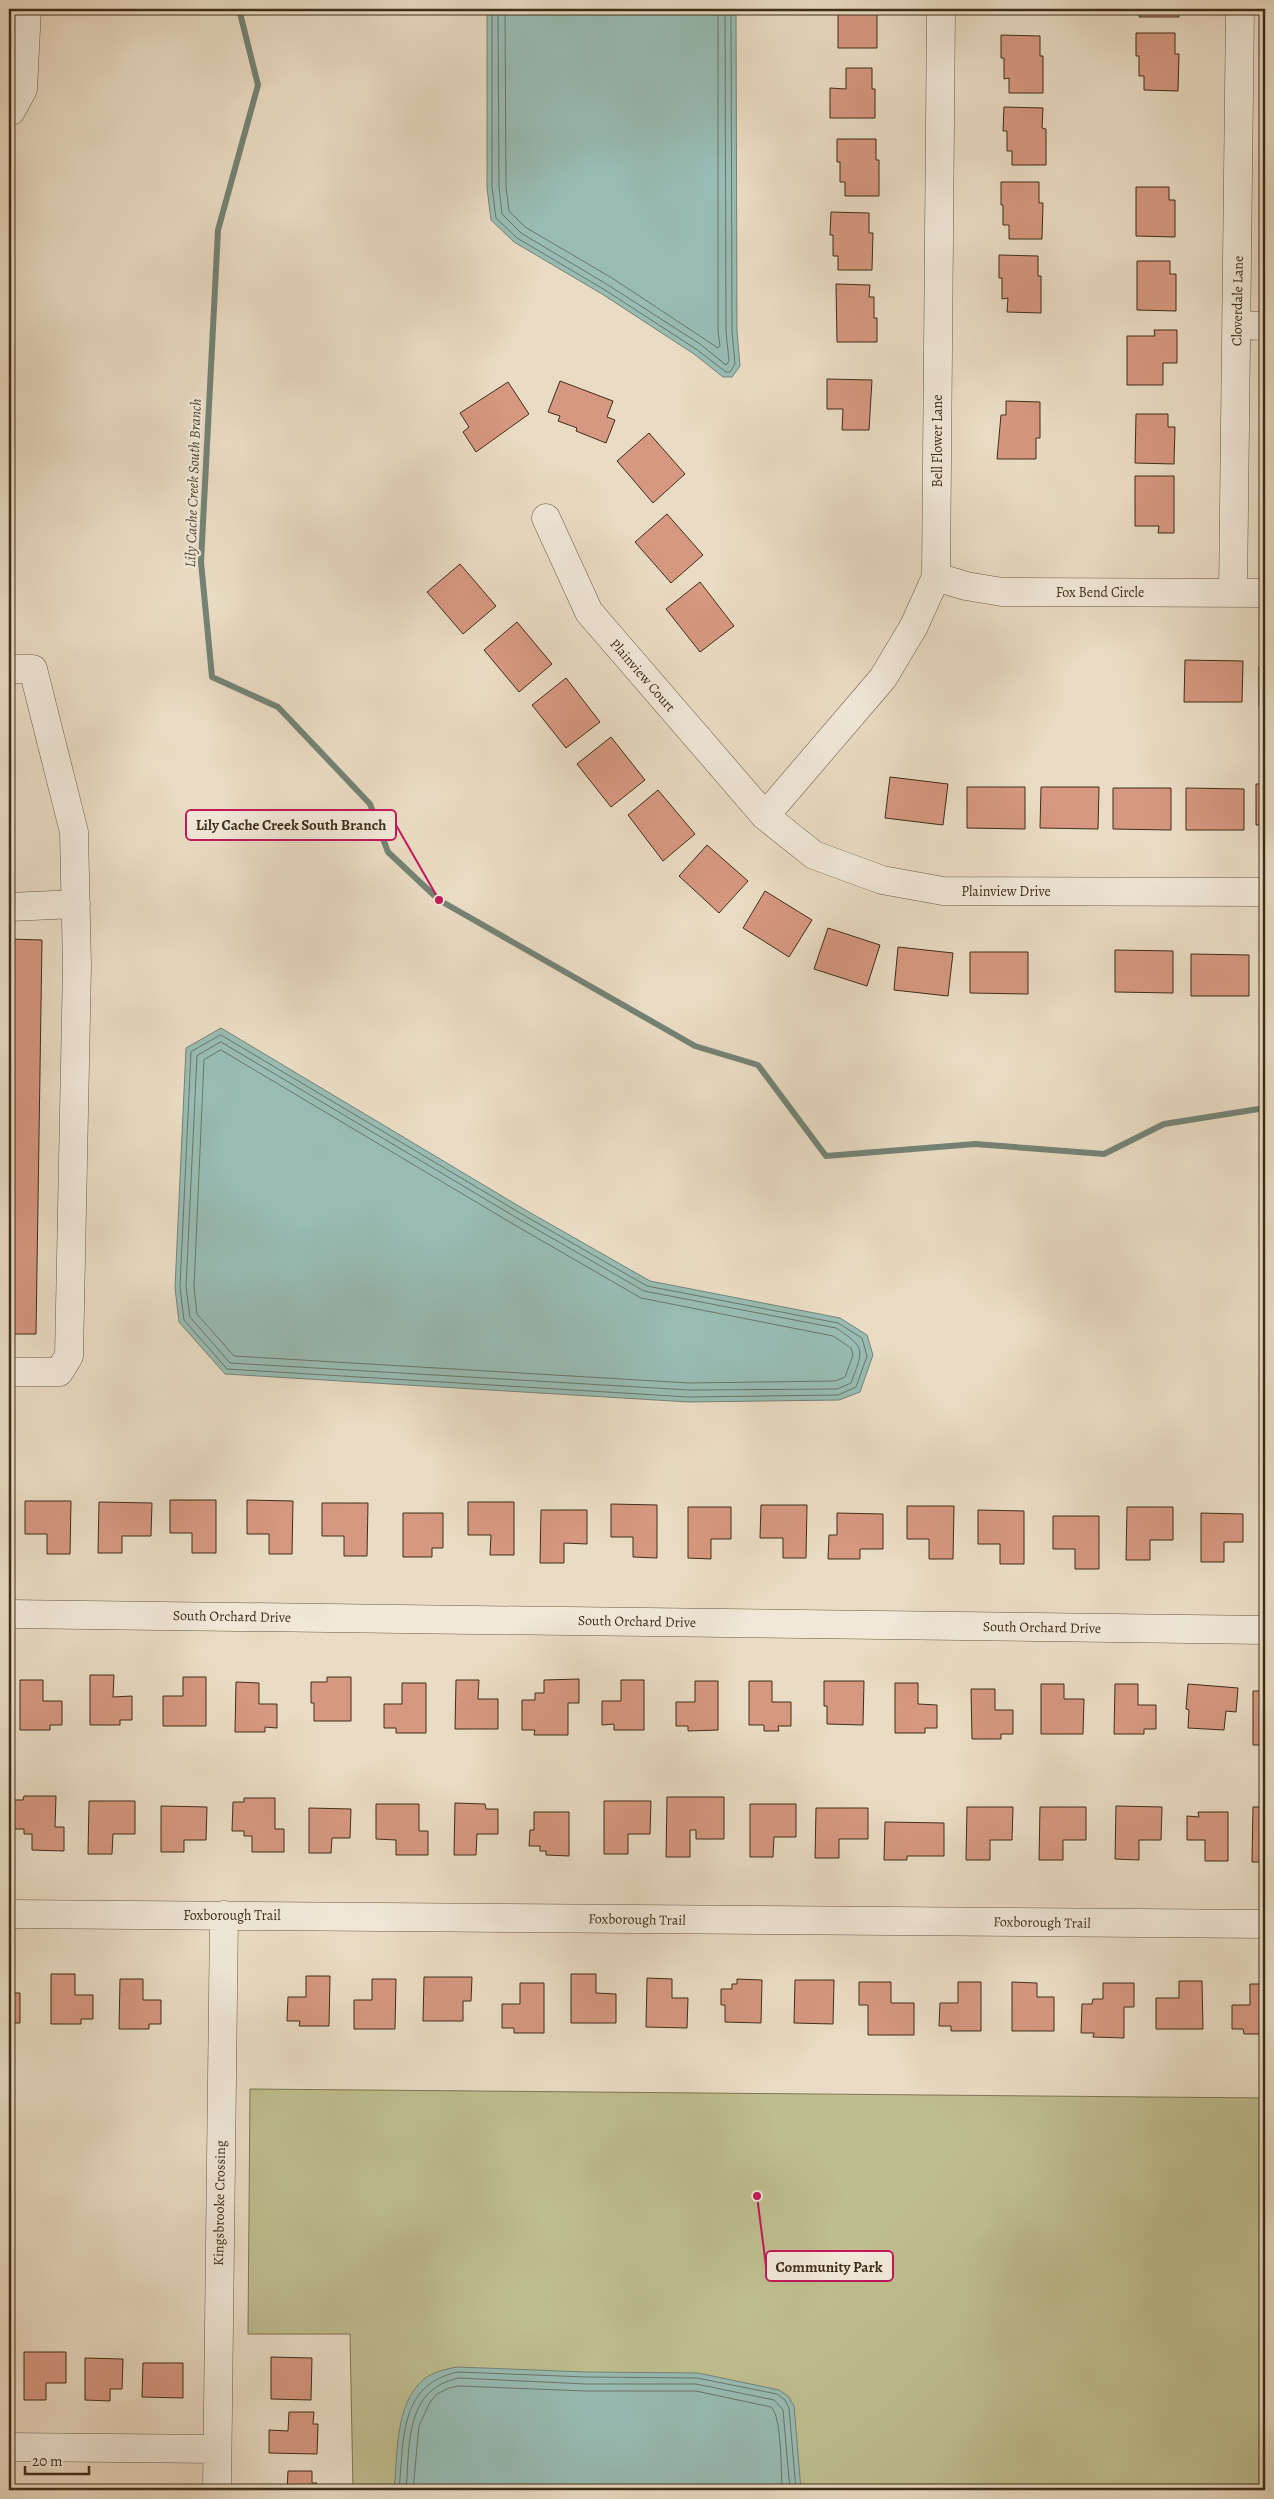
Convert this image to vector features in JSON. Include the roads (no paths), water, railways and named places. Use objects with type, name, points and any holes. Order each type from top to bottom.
[{"type":"street","points":[[9,110],[11,111],[23,89],[27,9]]},
{"type":"street","name":"Bell Flower Lane","points":[[765,816],[883,678],[914,626],[936,577],[940,9]]},
{"type":"street","name":"Cloverdale Lane","points":[[1233,593],[1240,9]]},
{"type":"street","points":[[1237,325],[1265,326]]},
{"type":"street","name":"Plainview Court","points":[[546,518],[589,612],[765,816]]},
{"type":"street","name":"Fox Bend Circle","points":[[936,577],[966,586],[1002,592],[1265,593]]},
{"type":"street","points":[[9,669],[33,669],[74,832],[77,966],[69,1356],[59,1372],[9,1372]]},
{"type":"street","name":"Plainview Drive","points":[[765,816],[814,855],[882,880],[943,891],[1265,892]]},
{"type":"street","points":[[9,907],[76,904]]},
{"type":"street","name":"South Orchard Drive","points":[[9,1614],[1265,1630]]},
{"type":"street","name":"Foxborough Trail","points":[[9,1914],[1265,1924]]},
{"type":"street","name":"Kingsbrooke Crossing","points":[[217,2490],[224,1915]]},
{"type":"street","points":[[9,2448],[217,2449]]},
{"type":"water","points":[[487,9],[736,9],[737,331],[740,366],[732,377],[723,377],[694,354],[602,294],[514,242],[491,220],[487,188]]},
{"type":"water","points":[[221,1028],[522,1208],[650,1281],[840,1318],[867,1335],[873,1355],[860,1392],[839,1400],[689,1402],[225,1374],[179,1322],[175,1288],[186,1048]]},
{"type":"water","points":[[457,2367],[586,2372],[698,2373],[779,2390],[789,2397],[794,2406],[801,2490],[394,2490],[399,2431],[407,2402],[414,2390],[424,2379],[435,2373]]},
{"type":"waterway","name":"Lily Cache Creek South Branch","points":[[239,9],[258,85],[218,230],[201,562],[212,677],[278,707],[370,804],[388,852],[439,900],[695,1046],[758,1065],[826,1156],[975,1144],[1104,1154],[1164,1124],[1265,1108]]},
{"type":"place","name":"Lily Cache Creek South Branch","points":[[439,900]]},
{"type":"place","name":"Community Park","points":[[757,2196]]}]
